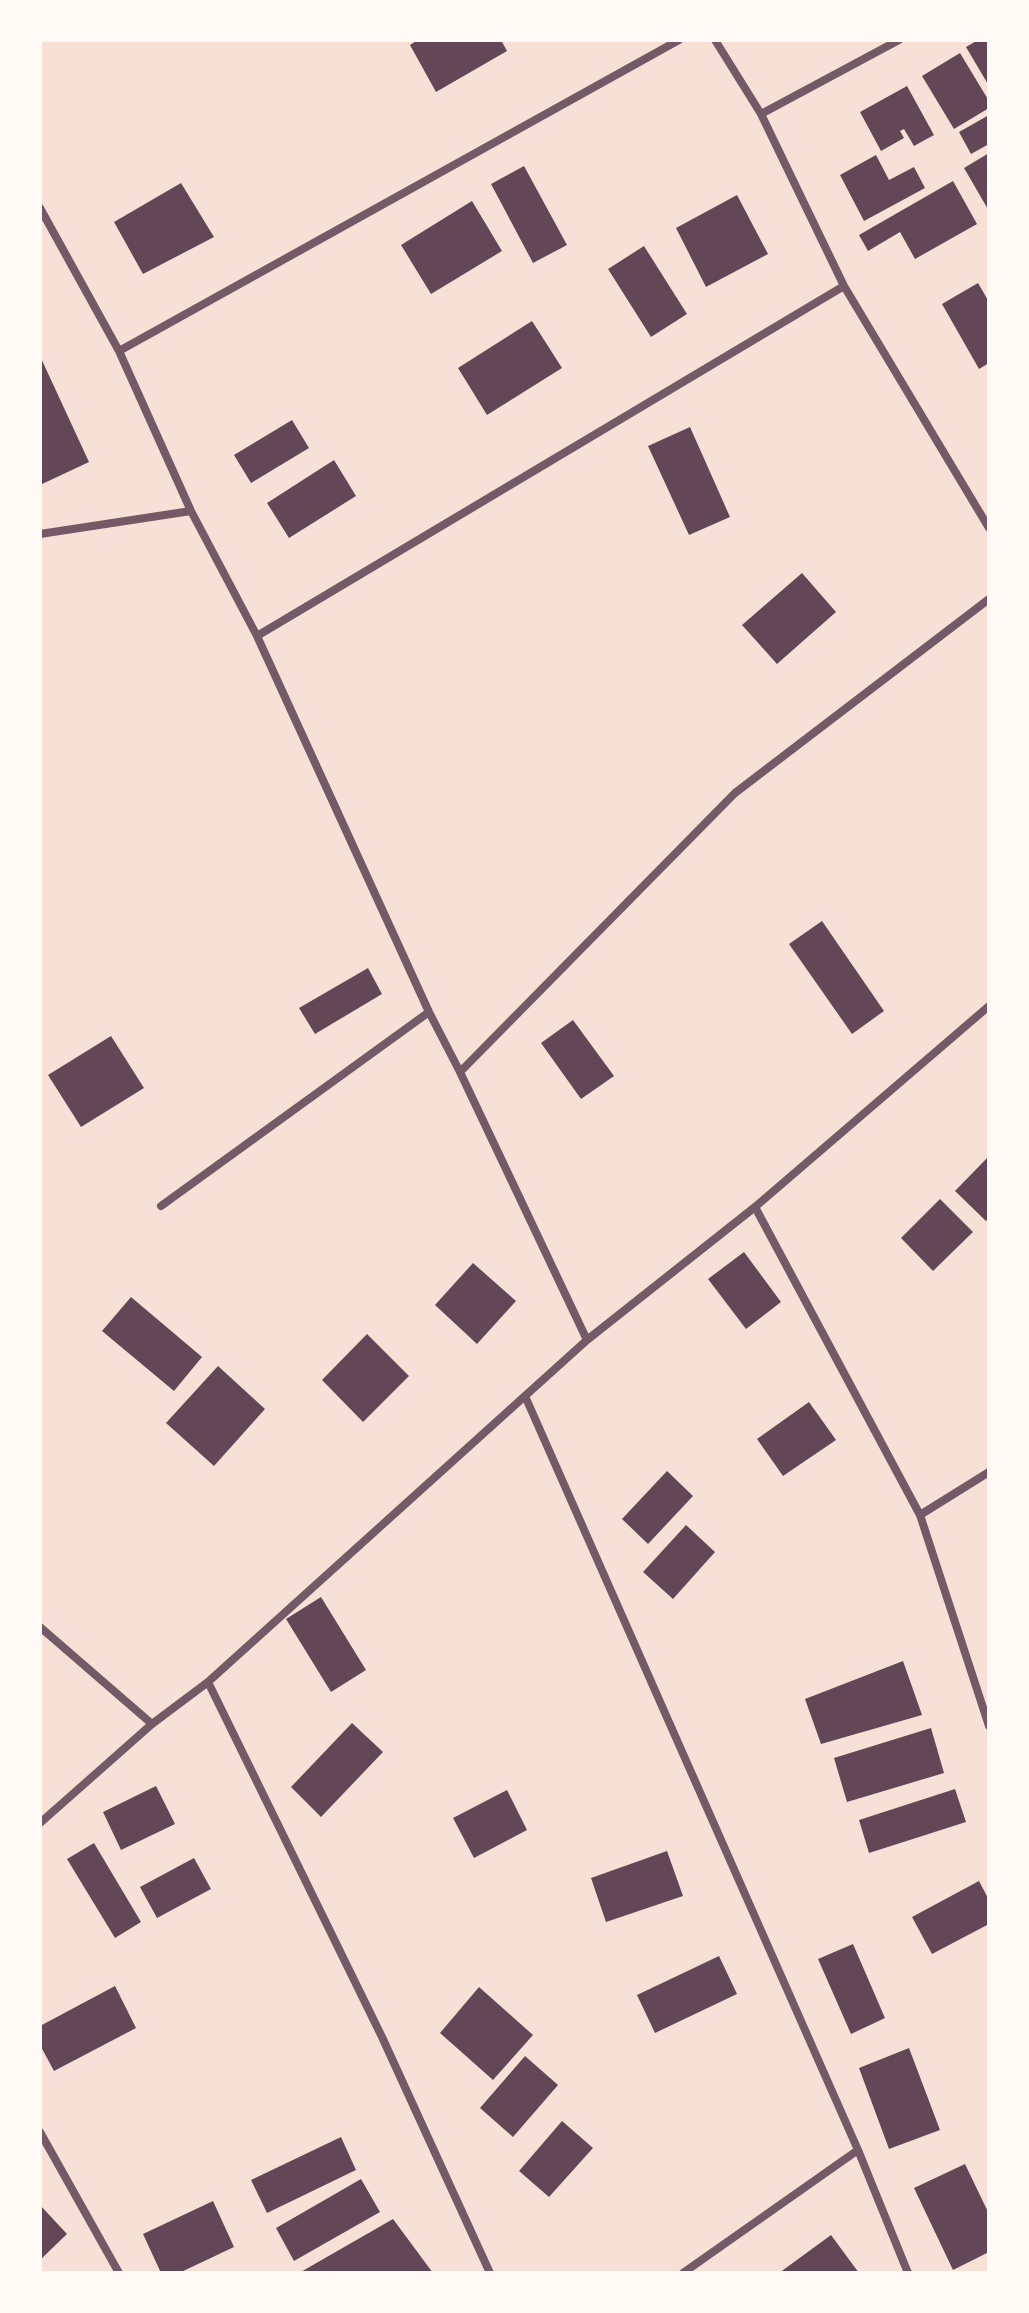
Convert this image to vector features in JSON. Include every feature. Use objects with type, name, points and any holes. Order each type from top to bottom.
[{"type":"street","points":[[119,351],[679,40]]},
{"type":"street","points":[[715,40],[761,114],[844,286],[989,528]]},
{"type":"street","points":[[761,114],[899,40]]},
{"type":"street","points":[[40,208],[119,351],[191,511],[257,636],[429,1012],[587,1340]]},
{"type":"street","points":[[257,636],[844,286]]},
{"type":"street","points":[[40,534],[191,511]]},
{"type":"street","points":[[460,1072],[735,793],[989,599]]},
{"type":"street","points":[[40,1823],[152,1724],[208,1682],[587,1340],[755,1207],[989,1006]]},
{"type":"street","points":[[161,1206],[429,1012]]},
{"type":"street","points":[[755,1207],[920,1515],[989,1726]]},
{"type":"street","points":[[525,1396],[858,2150],[908,2273]]},
{"type":"street","points":[[920,1515],[989,1472]]},
{"type":"street","points":[[40,1627],[152,1724]]},
{"type":"street","points":[[208,1682],[382,2037],[490,2273]]},
{"type":"street","points":[[40,2132],[119,2273]]},
{"type":"street","points":[[683,2273],[858,2150]]},
{"type":"building","points":[[418,40],[501,40],[507,51],[436,92],[410,45]]},
{"type":"building","points":[[978,40],[989,40],[989,86],[966,47]]},
{"type":"building","points":[[960,53],[989,101],[989,108],[954,129],[922,76]]},
{"type":"building","points":[[907,86],[934,135],[914,146],[904,129],[900,131],[904,138],[881,151],[860,112]]},
{"type":"building","points":[[989,115],[989,144],[971,154],[959,132]]},
{"type":"building","points":[[989,153],[989,211],[964,168]]},
{"type":"building","points":[[876,155],[889,180],[914,167],[925,188],[864,221],[840,175]]},
{"type":"building","points":[[524,166],[567,245],[533,263],[491,184]]},
{"type":"building","points":[[953,181],[977,224],[915,259],[900,232],[868,251],[859,235]]},
{"type":"building","points":[[181,183],[214,237],[143,274],[114,222]]},
{"type":"building","points":[[737,195],[768,254],[706,287],[676,228]]},
{"type":"building","points":[[472,201],[502,251],[431,294],[401,245]]},
{"type":"building","points":[[644,246],[687,314],[651,337],[608,269]]},
{"type":"building","points":[[978,283],[989,302],[989,363],[979,369],[942,304]]},
{"type":"building","points":[[532,321],[562,368],[487,415],[458,368]]},
{"type":"building","points":[[40,356],[89,462],[40,485]]},
{"type":"building","points":[[292,420],[309,448],[251,483],[234,455]]},
{"type":"building","points":[[690,427],[730,517],[689,535],[648,446]]},
{"type":"building","points":[[334,460],[356,496],[289,538],[267,503]]},
{"type":"building","points":[[802,573],[836,612],[777,664],[742,625]]},
{"type":"building","points":[[822,921],[884,1011],[852,1034],[789,944]]},
{"type":"building","points":[[368,968],[382,994],[315,1034],[299,1008]]},
{"type":"building","points":[[573,1020],[614,1076],[581,1099],[541,1043]]},
{"type":"building","points":[[111,1036],[144,1088],[81,1127],[48,1075]]},
{"type":"building","points":[[989,1156],[989,1218],[986,1221],[955,1191]]},
{"type":"building","points":[[940,1199],[973,1232],[933,1271],[901,1238]]},
{"type":"building","points":[[744,1252],[781,1302],[746,1329],[708,1279]]},
{"type":"building","points":[[473,1263],[516,1301],[477,1344],[435,1305]]},
{"type":"building","points":[[131,1297],[202,1357],[174,1391],[102,1331]]},
{"type":"building","points":[[367,1334],[409,1376],[363,1422],[322,1380]]},
{"type":"building","points":[[218,1366],[265,1409],[214,1466],[166,1423]]},
{"type":"building","points":[[809,1402],[836,1440],[783,1476],[757,1439]]},
{"type":"building","points":[[667,1471],[693,1496],[648,1544],[622,1519]]},
{"type":"building","points":[[686,1525],[715,1552],[673,1599],[643,1572]]},
{"type":"building","points":[[321,1597],[366,1670],[331,1692],[286,1619]]},
{"type":"building","points":[[903,1661],[922,1715],[821,1744],[805,1699]]},
{"type":"building","points":[[352,1723],[383,1752],[321,1817],[291,1787]]},
{"type":"building","points":[[931,1728],[944,1773],[847,1802],[834,1758]]},
{"type":"building","points":[[156,1786],[175,1824],[121,1850],[103,1812]]},
{"type":"building","points":[[955,1789],[966,1822],[869,1853],[859,1820]]},
{"type":"building","points":[[507,1790],[527,1830],[474,1858],[453,1818]]},
{"type":"building","points":[[94,1843],[141,1922],[115,1938],[67,1859]]},
{"type":"building","points":[[667,1851],[683,1896],[606,1922],[591,1878]]},
{"type":"building","points":[[194,1858],[211,1889],[157,1918],[140,1887]]},
{"type":"building","points":[[979,1881],[989,1900],[989,1924],[932,1954],[912,1917]]},
{"type":"building","points":[[853,1944],[885,2018],[851,2034],[818,1959]]},
{"type":"building","points":[[719,1956],[737,1994],[655,2033],[637,1995]]},
{"type":"building","points":[[115,1986],[136,2028],[54,2071],[40,2045],[40,2026]]},
{"type":"building","points":[[479,1987],[533,2035],[493,2080],[440,2033]]},
{"type":"building","points":[[909,2048],[940,2130],[889,2149],[859,2068]]},
{"type":"building","points":[[525,2056],[558,2085],[513,2137],[480,2108]]},
{"type":"building","points":[[562,2121],[593,2148],[549,2197],[519,2171]]},
{"type":"building","points":[[341,2137],[356,2170],[267,2213],[251,2180]]},
{"type":"building","points":[[965,2164],[989,2214],[989,2252],[953,2270],[914,2188]]},
{"type":"building","points":[[361,2179],[380,2212],[294,2261],[276,2228]]},
{"type":"building","points":[[213,2201],[234,2247],[179,2273],[161,2273],[143,2234]]},
{"type":"building","points":[[40,2205],[67,2234],[40,2260]]},
{"type":"building","points":[[393,2219],[433,2273],[299,2273]]},
{"type":"building","points":[[831,2235],[859,2273],[779,2273]]}]
